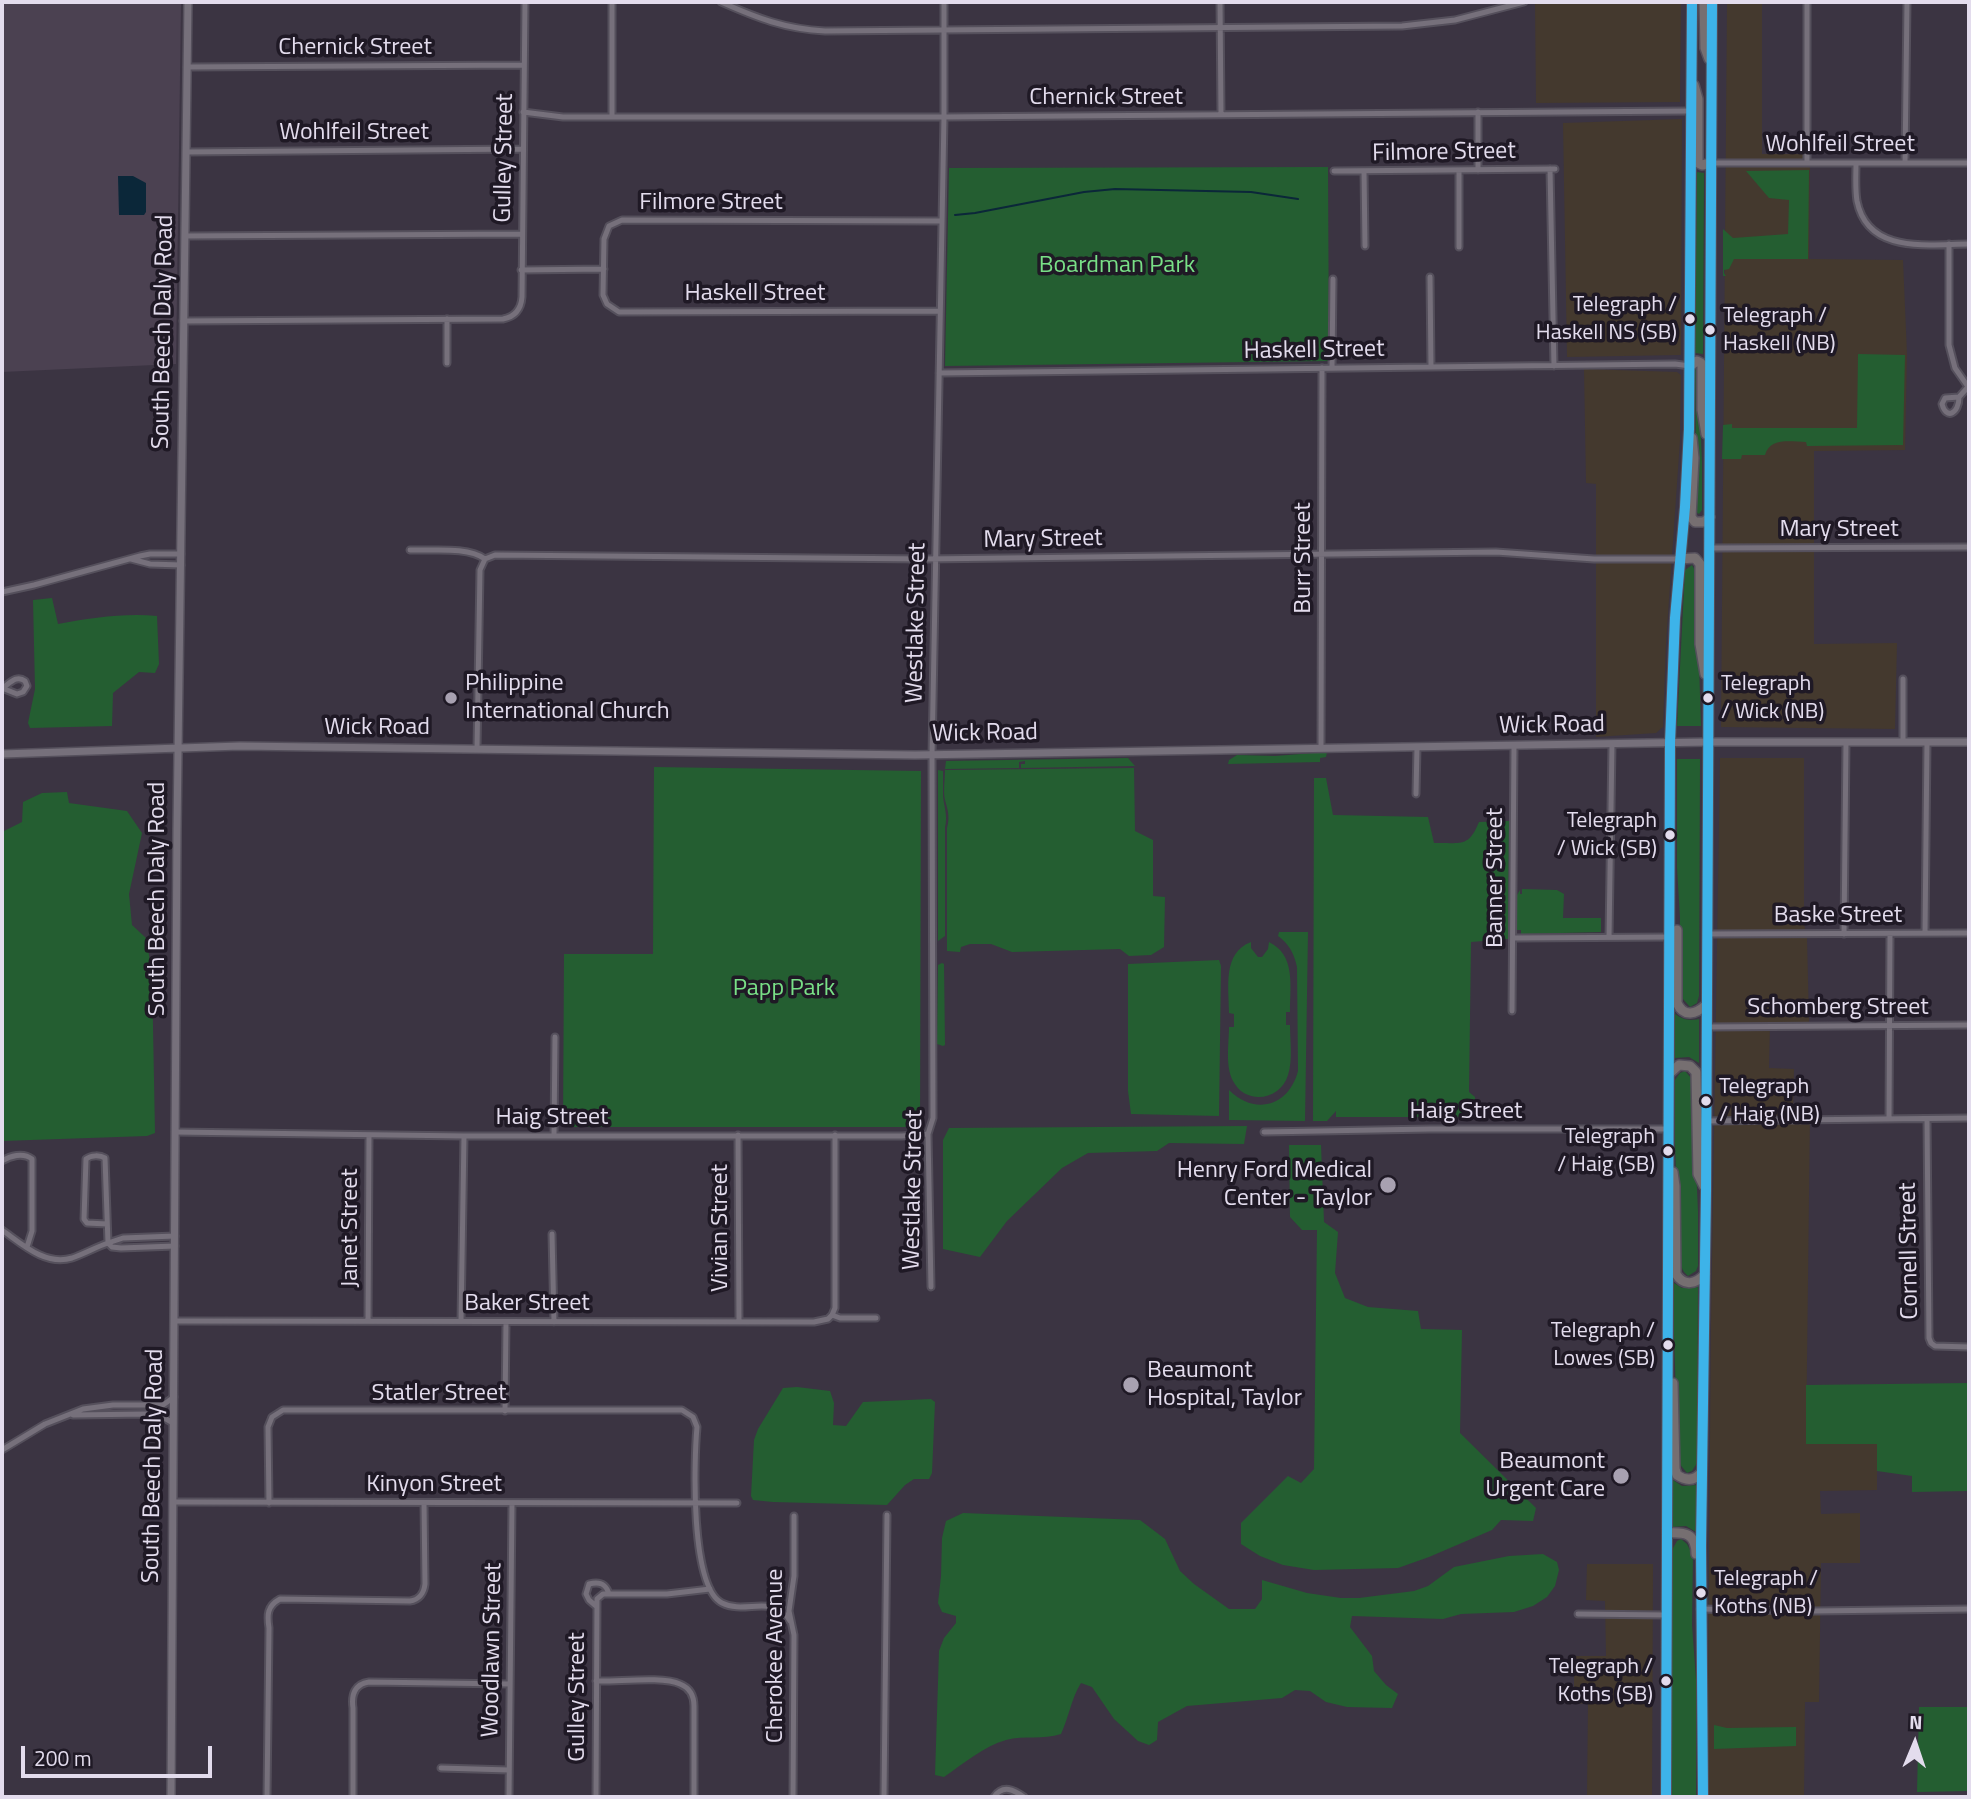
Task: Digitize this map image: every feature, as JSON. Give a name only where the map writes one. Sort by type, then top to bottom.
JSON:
[{"type":"main road","points":[[1666,1797],[1670,743],[1672,665],[1689,429],[1692,2]]},
{"type":"main road","points":[[1704,2],[1705,48],[1712,67]]},
{"type":"main road","points":[[1703,1797],[1700,1609],[1706,1191],[1712,2]]},
{"type":"main road","points":[[1691,73],[1698,99],[1698,163],[1702,166],[1711,163]]},
{"type":"main road","points":[[1690,366],[1697,361],[1702,366],[1703,422],[1709,446]]},
{"type":"main road","points":[[1689,429],[1695,458],[1691,517],[1700,523],[1710,517]]},
{"type":"main road","points":[[1679,559],[1695,558],[1700,564],[1701,657],[1709,688]]},
{"type":"main road","points":[[1671,899],[1676,918],[1677,1003],[1684,1012],[1692,1014],[1706,1005]]},
{"type":"main road","points":[[1668,1074],[1679,1065],[1690,1066],[1696,1072],[1699,1174],[1706,1191]]},
{"type":"main road","points":[[1668,1142],[1675,1186],[1676,1275],[1681,1281],[1690,1283],[1705,1274]]},
{"type":"main road","points":[[1668,1361],[1674,1388],[1677,1475],[1694,1479],[1701,1473]]},
{"type":"main road","points":[[1667,1532],[1687,1534],[1696,1546],[1696,1651],[1702,1667]]},
{"type":"street","name":"South Beech Daly Road","points":[[171,1797],[181,443],[188,2]]},
{"type":"street","name":"Gulley Street","points":[[447,319],[503,319],[516,313],[522,302],[524,2]]},
{"type":"street","points":[[612,2],[612,117]]},
{"type":"street","points":[[721,2],[759,19],[794,28],[825,31],[1417,25],[1455,20],[1501,5],[1524,2]]},
{"type":"street","name":"Westlake Street","points":[[931,1287],[928,1134],[933,1118],[932,754],[944,2]]},
{"type":"street","points":[[1220,2],[1222,114]]},
{"type":"street","points":[[1807,2],[1807,163]]},
{"type":"street","points":[[1905,163],[1907,2]]},
{"type":"street","name":"Chernick Street","points":[[187,67],[524,65]]},
{"type":"street","name":"Chernick Street","points":[[523,111],[564,117],[1690,111]]},
{"type":"street","points":[[1478,112],[1478,170]]},
{"type":"street","name":"Wohlfeil Street","points":[[186,152],[523,149]]},
{"type":"street","name":"Wohlfeil Street","points":[[1711,163],[1969,163]]},
{"type":"street","points":[[1856,163],[1858,205],[1874,231],[1899,244],[1969,244]]},
{"type":"street","name":"Filmore Street","points":[[1334,171],[1553,169],[1554,366]]},
{"type":"street","points":[[1459,170],[1460,247]]},
{"type":"street","points":[[1364,171],[1365,246]]},
{"type":"street","name":"Filmore Street","points":[[604,269],[604,234],[613,223],[622,220],[942,221]]},
{"type":"street","points":[[185,236],[521,234]]},
{"type":"street","points":[[1949,244],[1949,345],[1955,368],[1969,388],[1959,397]]},
{"type":"street","points":[[521,270],[604,269]]},
{"type":"street","name":"Haskell Street","points":[[604,269],[605,300],[610,308],[624,313],[940,311]]},
{"type":"street","points":[[1430,277],[1431,367]]},
{"type":"street","points":[[1332,368],[1333,279]]},
{"type":"street","points":[[183,321],[447,319],[447,363]]},
{"type":"street","name":"Haskell Street","points":[[939,373],[1675,364],[1690,366]]},
{"type":"street","name":"Burr Street","points":[[1321,748],[1322,368]]},
{"type":"street","name":"Mary Street","points":[[1710,548],[1969,548]]},
{"type":"street","name":"Mary Street","points":[[410,551],[469,552],[477,553],[485,559],[495,555],[936,559],[1496,552],[1594,559],[1679,559]]},
{"type":"street","points":[[2,592],[150,554],[181,554]]},
{"type":"street","points":[[127,559],[150,564],[181,565]]},
{"type":"street","points":[[477,748],[480,569],[485,559]]},
{"type":"street","points":[[1903,680],[1903,742]]},
{"type":"street","name":"Wick Road","points":[[2,754],[179,747],[932,754],[1709,741],[1969,742]]},
{"type":"street","points":[[1844,934],[1846,742]]},
{"type":"street","points":[[1925,933],[1927,742]]},
{"type":"street","points":[[1609,937],[1612,744]]},
{"type":"street","name":"Banner Street","points":[[1512,1011],[1514,746]]},
{"type":"street","points":[[1416,794],[1417,747]]},
{"type":"street","name":"Baske Street","points":[[1707,934],[1969,933]]},
{"type":"street","points":[[1889,1119],[1890,934]]},
{"type":"street","points":[[1514,938],[1671,937]]},
{"type":"street","name":"Schomberg Street","points":[[1707,1027],[1969,1025]]},
{"type":"street","points":[[554,1135],[555,1037]]},
{"type":"street","points":[[1706,1121],[1969,1118]]},
{"type":"street","name":"Cornell Street","points":[[1927,1119],[1929,1338],[1935,1346],[1969,1347]]},
{"type":"street","name":"Haig Street","points":[[1264,1132],[1668,1129]]},
{"type":"street","name":"Haig Street","points":[[176,1132],[464,1136],[928,1134]]},
{"type":"street","name":"Janet Street","points":[[368,1321],[369,1135]]},
{"type":"street","name":"Vivian Street","points":[[738,1135],[739,1321]]},
{"type":"street","points":[[461,1321],[464,1136]]},
{"type":"street","points":[[832,1315],[835,1308],[835,1136]]},
{"type":"street","points":[[2,1161],[9,1157],[23,1156],[32,1159],[32,1231],[26,1247]]},
{"type":"street","points":[[107,1224],[87,1223],[84,1219],[86,1159],[89,1157],[105,1158],[108,1243],[112,1247],[121,1248],[175,1246]]},
{"type":"street","points":[[2,1230],[39,1255],[59,1260],[123,1238],[175,1236]]},
{"type":"street","points":[[552,1234],[554,1322]]},
{"type":"street","name":"Baker Street","points":[[175,1321],[814,1322],[828,1319],[832,1315],[840,1318],[876,1318]]},
{"type":"street","points":[[505,1411],[506,1322]]},
{"type":"street","points":[[2,1450],[45,1424],[83,1409],[163,1405],[174,1397]]},
{"type":"street","name":"Statler Street","points":[[269,1503],[268,1427],[272,1417],[280,1411],[679,1410],[693,1417],[697,1427],[696,1503]]},
{"type":"street","points":[[69,1415],[148,1414],[161,1416],[173,1423]]},
{"type":"street","name":"Kinyon Street","points":[[173,1502],[737,1503]]},
{"type":"street","points":[[267,1797],[269,1609],[280,1599],[410,1601],[418,1598],[425,1584],[424,1503]]},
{"type":"street","name":"Woodlawn Street","points":[[509,1797],[512,1503]]},
{"type":"street","points":[[696,1503],[698,1546],[710,1589],[716,1599],[724,1604],[773,1607],[783,1611],[790,1621]]},
{"type":"street","points":[[884,1797],[887,1515]]},
{"type":"street","name":"Cherokee Avenue","points":[[793,1797],[794,1635],[789,1611],[794,1576],[794,1516]]},
{"type":"street","points":[[596,1606],[586,1594],[589,1584],[604,1585],[609,1594],[667,1594],[710,1589]]},
{"type":"street","name":"Gulley Street","points":[[596,1797],[596,1606],[598,1597],[609,1594]]},
{"type":"street","points":[[1700,1609],[1969,1609]]},
{"type":"street","points":[[1578,1614],[1666,1615]]},
{"type":"street","points":[[596,1681],[670,1681],[683,1685],[690,1691],[694,1699],[694,1797]]},
{"type":"street","points":[[353,1797],[351,1699],[359,1685],[369,1682],[510,1684]]},
{"type":"street","points":[[441,1768],[509,1769]]},
{"type":"street","points":[[994,1797],[1005,1789],[1016,1791],[1024,1797]]},
{"type":"shaded area","points":[[2,2],[181,2],[176,364],[2,372]]},
{"type":"shaded area","points":[[1535,2],[1681,2],[1680,102],[1536,103]]},
{"type":"shaded area","points":[[1727,2],[1762,2],[1762,154],[1810,154],[1809,259],[1903,260],[1907,354],[1905,450],[1814,451],[1814,644],[1897,643],[1895,729],[1721,727]]},
{"type":"shaded area","points":[[1682,119],[1681,355],[1567,357],[1563,123]]},
{"type":"shaded area","points":[[1584,369],[1677,372],[1681,375],[1680,440],[1663,727],[1656,733],[1596,737],[1596,484],[1586,483]]},
{"type":"shaded area","points":[[1720,758],[1804,758],[1804,924],[1807,938],[1809,1022],[1770,1022],[1769,1068],[1794,1069],[1793,1114],[1810,1114],[1806,1444],[1877,1444],[1877,1490],[1820,1491],[1821,1514],[1860,1513],[1860,1563],[1821,1563],[1819,1702],[1805,1702],[1804,1797],[1707,1797]]},
{"type":"shaded area","points":[[1587,1564],[1653,1564],[1652,1797],[1587,1797],[1588,1704],[1574,1703],[1574,1656],[1606,1656],[1605,1601],[1586,1600]]},
{"type":"green space","name":"Boardman Park","points":[[1328,167],[1329,361],[945,366],[949,168]]},
{"type":"green space","points":[[1809,170],[1808,259],[1734,259],[1729,269],[1724,270],[1726,276],[1723,276],[1723,229],[1733,238],[1788,234],[1789,200],[1769,198],[1746,171]]},
{"type":"green space","points":[[1697,172],[1704,173],[1703,354],[1695,353]]},
{"type":"green space","points":[[1858,354],[1905,355],[1903,445],[1807,446],[1806,442],[1782,442],[1771,445],[1765,455],[1742,455],[1741,459],[1722,459],[1723,425],[1732,424],[1732,428],[1857,428]]},
{"type":"green space","points":[[1695,369],[1698,369],[1702,462],[1702,510],[1699,514],[1695,507]]},
{"type":"green space","points":[[1692,565],[1696,572],[1701,726],[1677,726],[1685,570]]},
{"type":"green space","points":[[52,598],[58,624],[107,617],[157,616],[159,664],[155,673],[139,672],[113,693],[112,726],[30,728],[28,723],[35,689],[33,600]]},
{"type":"green space","points":[[1327,752],[1326,757],[1320,758],[1320,762],[1228,764],[1229,760],[1237,755],[1275,756]]},
{"type":"green space","points":[[1128,758],[1135,766],[1021,768],[1025,761],[1019,762],[1019,768],[945,769],[946,761]]},
{"type":"green space","points":[[1677,759],[1700,759],[1699,996],[1697,1003],[1690,1007],[1679,990]]},
{"type":"green space","name":"Papp Park","points":[[654,767],[921,771],[920,1127],[563,1127],[564,954],[653,954]]},
{"type":"green space","points":[[1134,768],[1135,831],[1153,840],[1153,896],[1165,897],[1164,947],[1151,955],[1129,956],[1120,949],[1012,952],[991,944],[970,944],[961,947],[960,952],[947,951],[948,817],[944,793],[945,770]]},
{"type":"green space","points":[[938,770],[943,771],[946,819],[945,936],[938,941]]},
{"type":"green space","points":[[1314,778],[1326,778],[1333,815],[1428,817],[1434,843],[1467,840],[1479,822],[1509,821],[1508,939],[1471,942],[1469,1092],[1475,1097],[1476,1117],[1336,1117],[1336,1111],[1327,1121],[1313,1121]]},
{"type":"green space","points":[[67,792],[69,803],[127,811],[142,833],[129,894],[132,925],[146,938],[152,972],[155,1133],[147,1136],[2,1141],[2,829],[4,831],[22,822],[23,802],[42,793]]},
{"type":"green space","points":[[1522,889],[1557,890],[1564,894],[1563,918],[1601,918],[1601,932],[1521,934],[1521,930],[1517,930],[1517,895],[1520,890],[1522,894]]},
{"type":"green space","points":[[1279,932],[1308,932],[1305,1121],[1229,1120],[1229,1090],[1249,1103],[1270,1103],[1287,1092],[1298,1071],[1297,967],[1290,949],[1278,936]]},
{"type":"green space","points":[[1251,942],[1251,948],[1258,957],[1262,957],[1268,949],[1269,942],[1278,948],[1288,963],[1290,972],[1290,1012],[1286,1012],[1286,1025],[1290,1025],[1290,1069],[1278,1090],[1263,1097],[1254,1097],[1239,1089],[1233,1081],[1228,1062],[1229,1027],[1234,1027],[1234,1014],[1229,1013],[1229,972],[1235,954]]},
{"type":"green space","points":[[1219,960],[1219,1116],[1131,1114],[1128,1091],[1128,964]]},
{"type":"green space","points":[[942,963],[943,1046],[937,1044],[938,965]]},
{"type":"green space","points":[[1675,1014],[1687,1020],[1699,1019],[1699,1063],[1689,1057],[1675,1058]]},
{"type":"green space","points":[[1685,1071],[1692,1079],[1698,1211],[1698,1266],[1696,1271],[1688,1276],[1679,1263],[1675,1144],[1675,1080]]},
{"type":"green space","points":[[1247,1126],[1244,1144],[1169,1143],[1157,1151],[1088,1153],[1062,1168],[1007,1221],[980,1257],[943,1249],[943,1140],[949,1128]]},
{"type":"green space","points":[[1289,1145],[1321,1145],[1324,1222],[1338,1232],[1335,1273],[1345,1298],[1368,1307],[1418,1311],[1421,1329],[1462,1330],[1460,1433],[1536,1508],[1533,1521],[1501,1520],[1492,1530],[1398,1568],[1314,1570],[1283,1565],[1260,1556],[1241,1544],[1241,1523],[1288,1476],[1301,1483],[1314,1469],[1317,1230],[1302,1230],[1290,1217]]},
{"type":"green space","points":[[1674,1283],[1682,1288],[1698,1287],[1697,1463],[1692,1471],[1687,1473],[1678,1462]]},
{"type":"green space","points":[[1969,1383],[1969,1491],[1912,1492],[1912,1476],[1877,1471],[1877,1444],[1806,1444],[1806,1385]]},
{"type":"green space","points":[[783,1388],[830,1391],[834,1403],[833,1425],[846,1426],[863,1402],[931,1399],[935,1402],[932,1473],[929,1479],[914,1479],[887,1505],[753,1500],[754,1440],[758,1429]]},
{"type":"green space","points":[[1673,1480],[1682,1486],[1697,1485],[1696,1532],[1686,1526],[1672,1527]]},
{"type":"green space","points":[[963,1513],[1140,1520],[1165,1539],[1180,1571],[1229,1609],[1255,1609],[1262,1599],[1262,1580],[1307,1593],[1359,1598],[1414,1591],[1428,1586],[1454,1567],[1509,1556],[1543,1554],[1557,1562],[1559,1570],[1555,1586],[1547,1597],[1533,1606],[1514,1612],[1461,1614],[1443,1619],[1352,1616],[1350,1627],[1372,1656],[1374,1671],[1398,1694],[1392,1708],[1347,1707],[1326,1702],[1310,1691],[1295,1690],[1282,1698],[1187,1706],[1158,1722],[1157,1740],[1149,1745],[1138,1741],[1114,1719],[1092,1687],[1081,1683],[1061,1734],[998,1743],[944,1777],[935,1775],[939,1651],[944,1638],[956,1623],[956,1616],[942,1612],[938,1603],[942,1538],[946,1521]]},
{"type":"green space","points":[[1681,1539],[1693,1556],[1696,1797],[1672,1797],[1672,1550]]},
{"type":"green space","points":[[1919,1707],[1969,1707],[1969,1791],[1917,1792]]},
{"type":"green space","points":[[1714,1725],[1727,1728],[1796,1727],[1796,1746],[1714,1749]]},
{"type":"water","points":[[118,176],[133,176],[146,183],[144,215],[119,215]]},
{"type":"waterway","points":[[955,215],[1115,189],[1251,192],[1298,199]]},
{"type":"transit line","points":[[1666,1797],[1670,743],[1675,618],[1689,429],[1692,2]]},
{"type":"transit line","points":[[1703,1797],[1701,1546],[1706,1191],[1712,2]]},
{"type":"place","name":"Telegraph / Haskell NS (SB)","points":[[1690,319]]},
{"type":"place","name":"Telegraph / Haskell (NB)","points":[[1710,330]]},
{"type":"place","name":"Philippine International Church","points":[[451,698]]},
{"type":"place","name":"Telegraph / Wick (NB)","points":[[1708,698]]},
{"type":"place","name":"Telegraph / Wick (SB)","points":[[1670,835]]},
{"type":"place","name":"Telegraph / Haig (NB)","points":[[1706,1101]]},
{"type":"place","name":"Telegraph / Haig (SB)","points":[[1668,1151]]},
{"type":"place","name":"Henry Ford Medical Center - Taylor","points":[[1388,1185]]},
{"type":"place","name":"Telegraph / Lowes (SB)","points":[[1668,1345]]},
{"type":"place","name":"Beaumont Hospital, Taylor","points":[[1131,1385]]},
{"type":"place","name":"Beaumont Urgent Care","points":[[1621,1476]]},
{"type":"place","name":"Telegraph / Koths (NB)","points":[[1701,1593]]},
{"type":"place","name":"Telegraph / Koths (SB)","points":[[1666,1681]]}]
